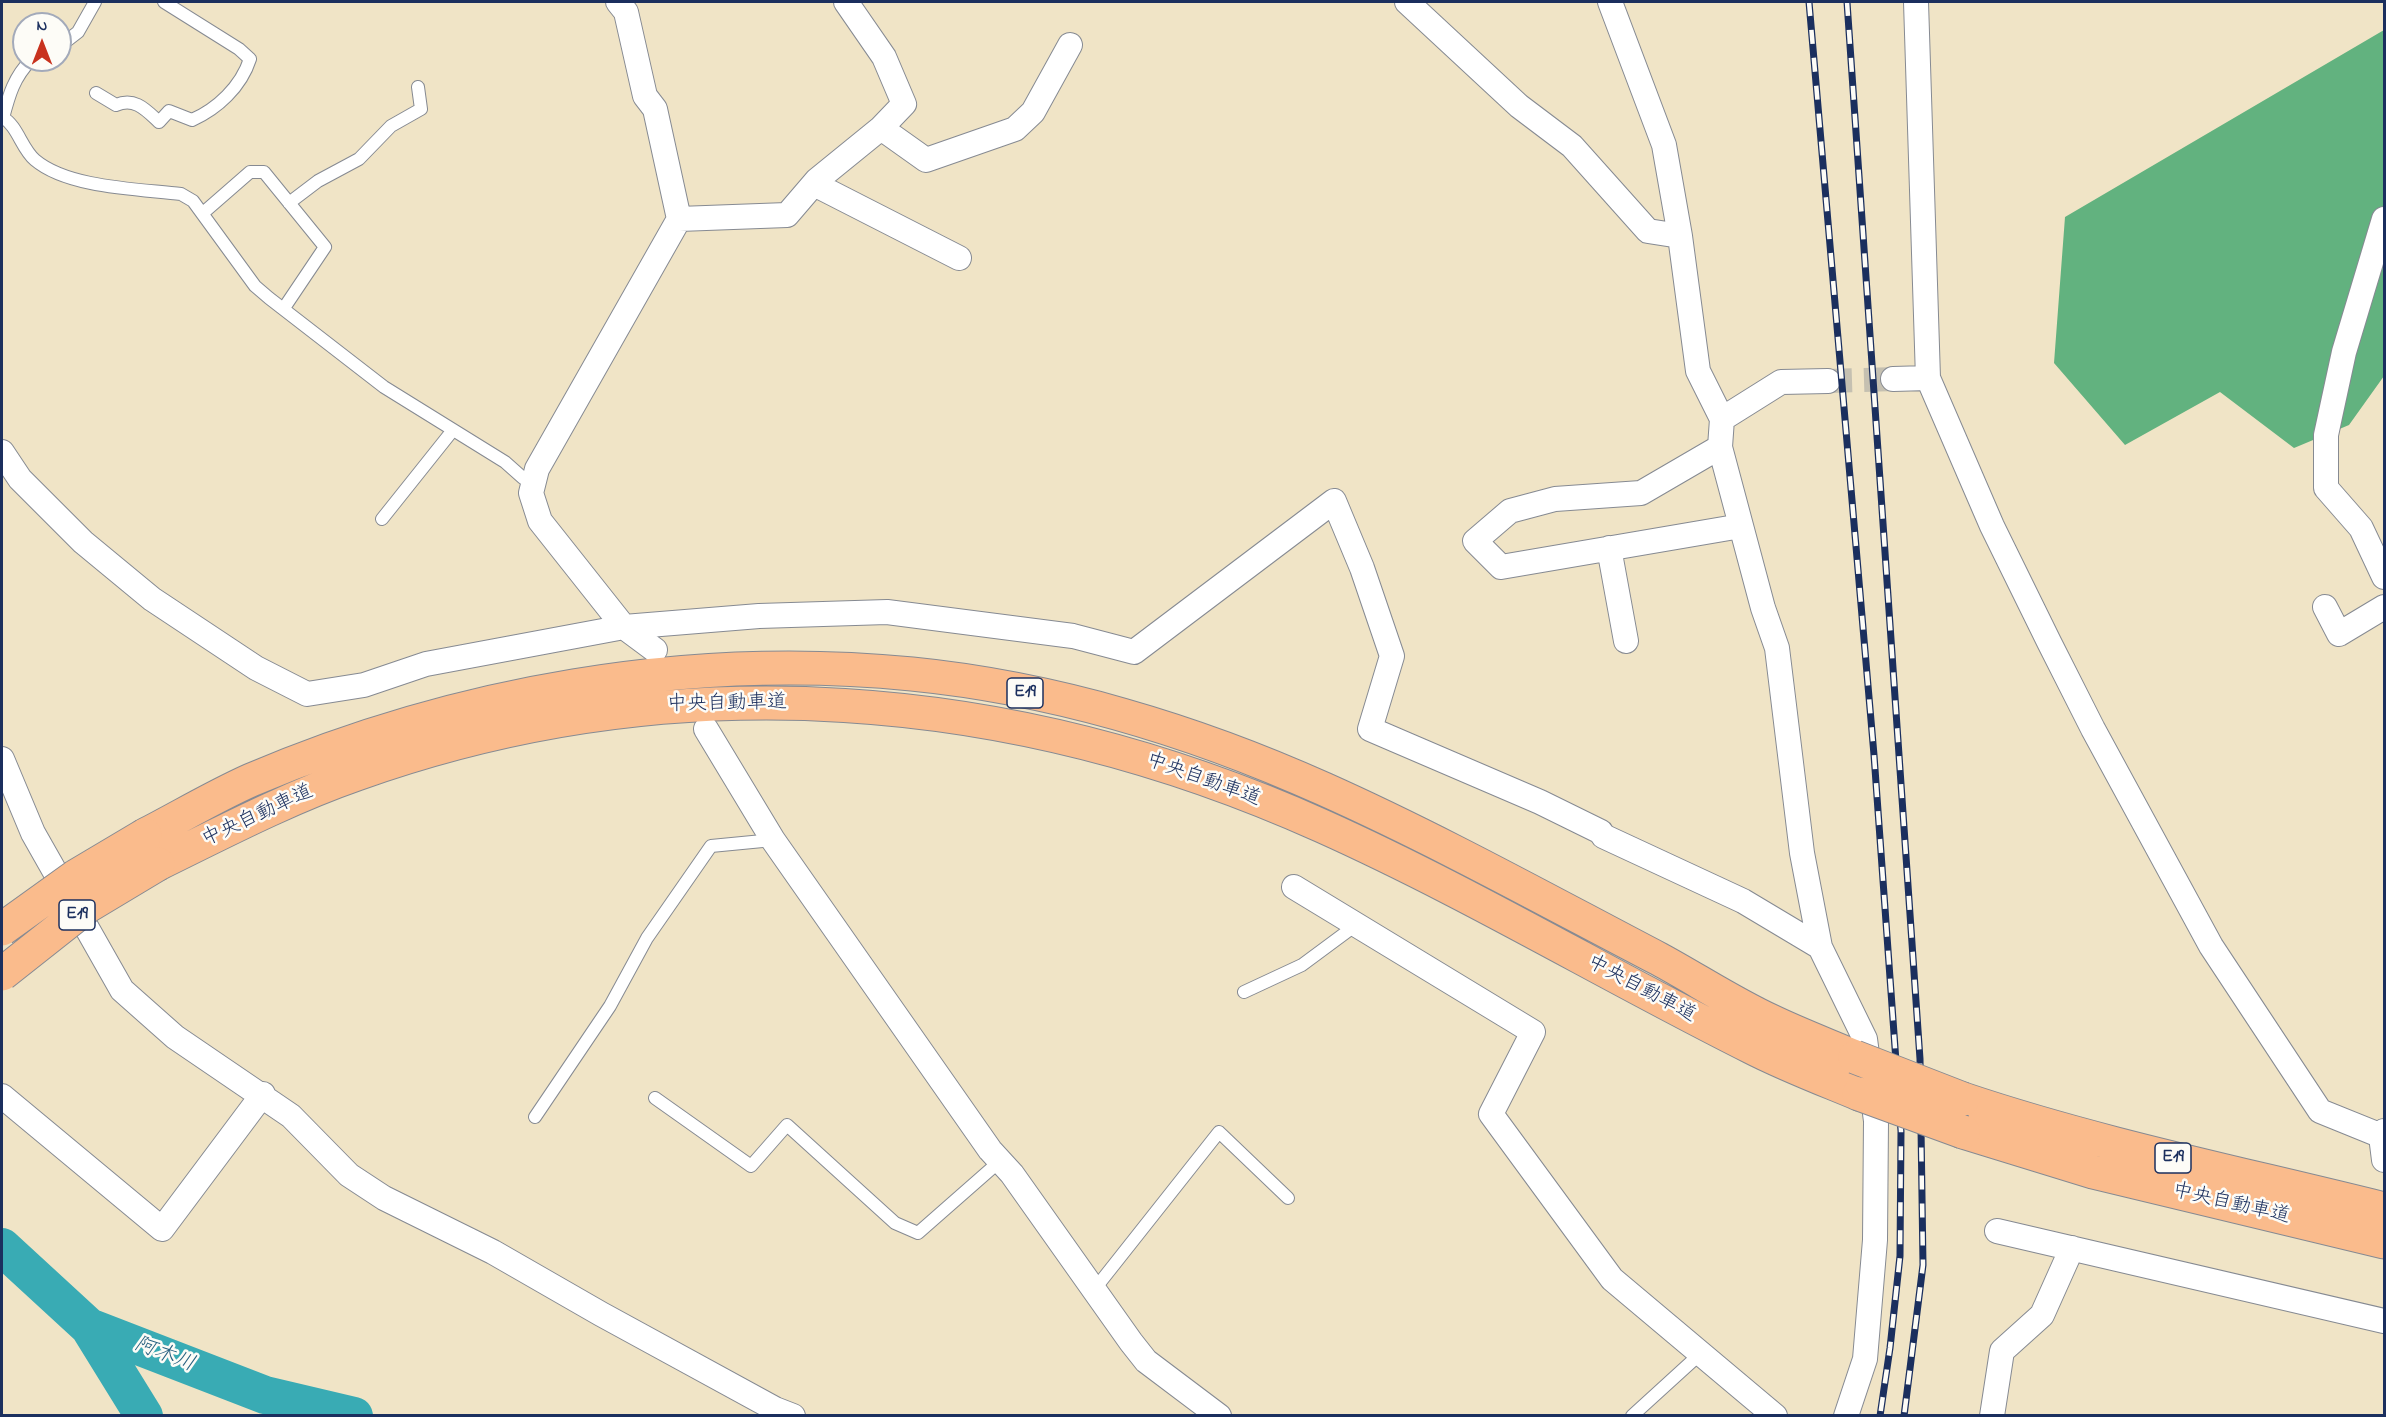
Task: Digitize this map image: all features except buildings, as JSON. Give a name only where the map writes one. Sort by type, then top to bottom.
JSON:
[{"type":"highway","name":"中央自動車道","points":[[2,929],[76,876],[145,835],[247,782],[332,748],[417,721],[553,688],[692,670],[783,668],[913,674],[1002,688],[1101,709],[1228,750],[1323,789],[1630,944],[1768,1020],[1963,1099],[2063,1130],[2385,1209]]},
{"type":"highway","name":"中央自動車道","points":[[2,974],[88,906],[158,864],[274,806],[357,774],[443,747],[584,717],[667,706],[750,701],[871,707],[1003,724],[1114,749],[1219,784],[1319,825],[1420,872],[1755,1050],[1859,1094],[1963,1132],[2093,1172],[2385,1242]]},
{"type":"street","points":[[618,2],[626,12],[645,96],[655,110],[679,219],[537,469],[531,493],[540,521],[624,627],[656,650]]},
{"type":"street","points":[[679,219],[787,215],[814,184],[881,128],[903,104],[884,57],[846,2]]},
{"type":"street","points":[[1407,2],[1519,106],[1572,146],[1648,231],[1680,236]]},
{"type":"street","points":[[1610,2],[1664,145],[1680,236],[1698,371],[1722,419],[1720,447],[1776,648],[1802,853],[1820,947],[1865,1039],[1876,1121],[1875,1240],[1865,1359],[1846,1416]]},
{"type":"street","points":[[1916,2],[1928,378],[1992,526],[2049,642],[2093,729],[2211,946],[2320,1111],[2383,1134],[2384,1160]]},
{"type":"street","points":[[881,128],[926,160],[1015,129],[1033,112],[1070,45]]},
{"type":"street","points":[[814,184],[959,258]]},
{"type":"street","points":[[2385,219],[2343,352],[2326,435],[2326,488],[2361,528],[2385,577]]},
{"type":"street","points":[[1893,379],[1928,378]]},
{"type":"street","points":[[1722,419],[1781,382],[1828,381]]},
{"type":"street","points":[[1720,447],[1641,493],[1555,499],[1510,511],[1475,541],[1501,567],[1741,526]]},
{"type":"street","points":[[2,452],[20,478],[83,542],[153,599],[256,668],[307,694],[364,685],[426,664],[624,627],[759,616],[887,612],[1073,636],[1134,652],[1334,501],[1362,568],[1392,656],[1370,729],[1540,802],[1601,832],[1603,836],[1743,901],[1820,947]]},
{"type":"street","points":[[1609,548],[1626,641]]},
{"type":"street","points":[[2325,607],[2339,634],[2385,607]]},
{"type":"street","points":[[706,729],[773,840],[1000,1161],[1012,1174],[1146,1361],[1220,1416]]},
{"type":"street","points":[[2,759],[33,833],[122,990],[176,1037],[263,1094],[291,1116],[349,1175],[384,1198],[493,1252],[601,1314],[775,1409],[793,1416]]},
{"type":"street","points":[[1294,887],[1533,1032],[1491,1114],[1612,1279],[1775,1416]]},
{"type":"street","points":[[2,1096],[162,1229],[263,1094]]},
{"type":"street","points":[[1997,1231],[2385,1321]]},
{"type":"street","points":[[1992,1416],[2002,1351],[2042,1315],[2072,1248]]},
{"type":"lane","points":[[72,37],[78,32],[95,2]]},
{"type":"lane","points":[[96,93],[116,105],[126,101],[139,105],[159,122],[170,111],[192,120],[211,112],[231,91],[250,59],[240,49],[164,2]]},
{"type":"lane","points":[[21,72],[11,89],[2,118],[12,125],[31,155],[50,170],[79,180],[181,194],[193,201],[255,286],[384,387],[505,462],[523,478],[534,480]]},
{"type":"lane","points":[[290,203],[318,181],[359,159],[391,126],[421,109],[418,87]]},
{"type":"lane","points":[[203,213],[250,172],[264,172],[325,247],[284,308]]},
{"type":"lane","points":[[382,519],[453,430]]},
{"type":"lane","points":[[535,1117],[610,1006],[647,938],[711,846],[773,840]]},
{"type":"lane","points":[[1244,992],[1302,965],[1356,925]]},
{"type":"lane","points":[[655,1098],[751,1166],[787,1125],[895,1223],[918,1233],[1000,1161]]},
{"type":"lane","points":[[1094,1290],[1219,1132],[1288,1198]]},
{"type":"lane","points":[[1632,1416],[1700,1354]]},
{"type":"green space","points":[[2384,30],[2384,376],[2349,425],[2294,448],[2220,392],[2125,445],[2054,363],[2065,217]]},
{"type":"waterway","name":"阿木川","points":[[2,1247],[89,1327],[265,1395],[354,1416]]},
{"type":"waterway","points":[[89,1327],[144,1416]]},
{"type":"tunnel","points":[[1828,381],[1893,379]]},
{"type":"railway","points":[[1809,2],[1874,755],[1901,1131],[1900,1256],[1880,1416]]},
{"type":"railway","points":[[1847,2],[1920,1059],[1923,1265],[1904,1416]]}]
